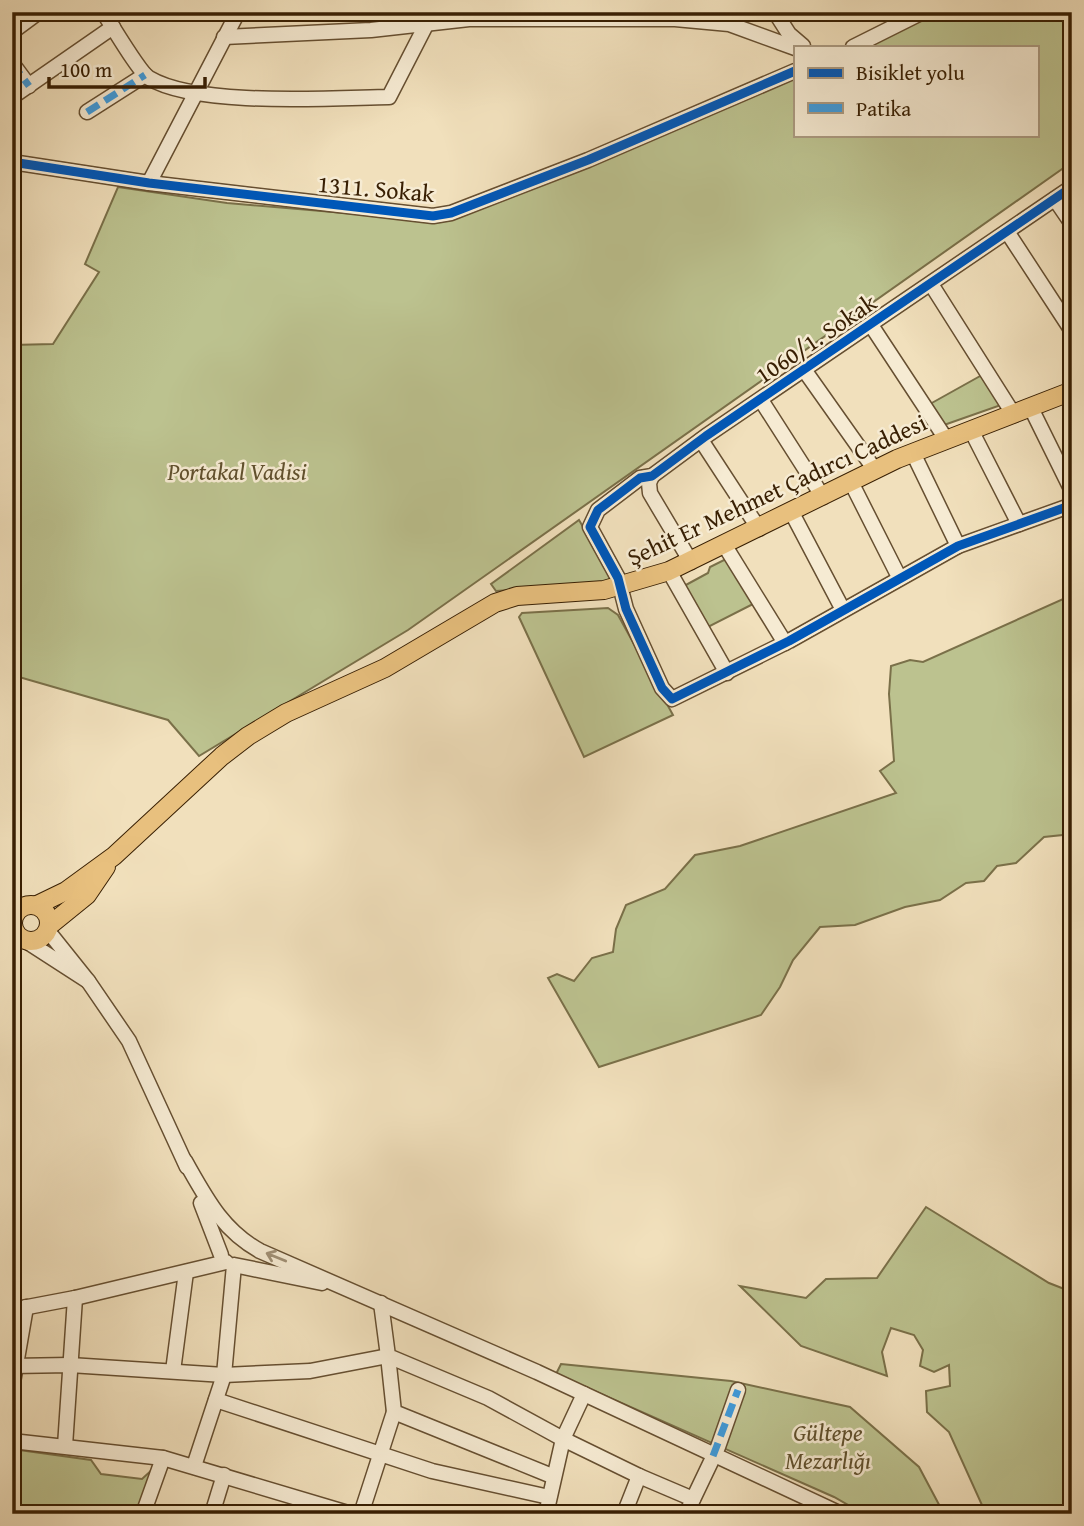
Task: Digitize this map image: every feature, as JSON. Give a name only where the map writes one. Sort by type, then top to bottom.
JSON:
[{"type":"main road","name":"Şehit Er Mehmet Çadırcı Caddesi","points":[[23,907],[66,891],[114,856],[222,756],[278,718],[385,668],[506,599],[619,587],[669,571],[759,530],[913,453],[1072,391]]},
{"type":"main road","name":"Şehit Er Mehmet Çadırcı Caddesi","points":[[49,928],[87,895],[114,856]]},
{"type":"main road","points":[[23,907],[47,913],[49,928],[34,942],[17,936],[13,923],[23,907]]},
{"type":"street","points":[[12,32],[39,12]]},
{"type":"street","points":[[103,12],[145,75],[194,94],[389,97],[426,23]]},
{"type":"street","points":[[149,183],[238,12]]},
{"type":"street","points":[[775,12],[789,34],[803,46]]},
{"type":"street","points":[[855,46],[923,12]]},
{"type":"street","points":[[224,37],[371,30],[469,15],[685,20],[729,24],[794,48]]},
{"type":"street","points":[[12,97],[113,27]]},
{"type":"street","points":[[12,63],[29,86]]},
{"type":"street","name":"1311. Sokak","points":[[12,162],[149,183],[433,216],[451,213],[588,160],[794,71]]},
{"type":"street","points":[[87,112],[145,75]]},
{"type":"street","name":"1060/1. Sokak","points":[[619,587],[618,578],[590,527],[598,510],[640,478],[652,476],[1072,187]]},
{"type":"street","points":[[1055,199],[1072,224]]},
{"type":"street","points":[[1007,233],[1072,331]]},
{"type":"street","points":[[931,284],[1022,412],[1072,491]]},
{"type":"street","points":[[872,324],[946,439]]},
{"type":"street","points":[[805,371],[875,470]]},
{"type":"street","points":[[761,400],[823,496]]},
{"type":"street","points":[[971,430],[1019,524]]},
{"type":"street","points":[[701,440],[759,530]]},
{"type":"street","points":[[913,453],[958,546]]},
{"type":"street","points":[[652,476],[649,483],[650,493],[691,562]]},
{"type":"street","points":[[851,482],[900,577]]},
{"type":"street","points":[[619,587],[626,609],[662,688],[672,699],[785,643],[958,546],[1072,505]]},
{"type":"street","points":[[792,513],[843,610]]},
{"type":"street","points":[[725,546],[785,643]]},
{"type":"street","points":[[669,571],[727,673]]},
{"type":"street","points":[[49,928],[129,1041],[185,1161],[227,1261]]},
{"type":"street","points":[[17,936],[88,981]]},
{"type":"street","points":[[12,1388],[19,1308],[75,1298],[227,1261],[242,1262],[247,1255],[246,1247],[214,1213],[185,1161]]},
{"type":"street","points":[[194,1466],[224,1375],[227,1261],[224,1242],[233,1238],[356,1290],[841,1514]]},
{"type":"street","points":[[227,1261],[356,1290]]},
{"type":"street","points":[[173,1371],[186,1272]]},
{"type":"street","points":[[65,1446],[75,1298]]},
{"type":"street","points":[[361,1514],[394,1412],[381,1303]]},
{"type":"street","points":[[14,1366],[71,1365],[224,1375],[310,1371],[388,1356],[488,1398],[562,1439],[693,1499]]},
{"type":"street","points":[[686,1514],[713,1457],[738,1390]]},
{"type":"street","points":[[546,1514],[562,1439],[584,1394]]},
{"type":"street","points":[[216,1400],[432,1471],[549,1497]]},
{"type":"street","points":[[394,1412],[552,1476]]},
{"type":"street","points":[[12,1441],[163,1458],[345,1513]]},
{"type":"street","points":[[146,1513],[163,1458]]},
{"type":"street","points":[[212,1514],[224,1475]]},
{"type":"street","points":[[624,1514],[639,1476]]},
{"type":"green space","name":"Portakal Vadisi","points":[[933,12],[1072,12],[1072,162],[408,630],[199,756],[168,720],[12,675],[12,345],[53,344],[99,272],[85,264],[118,187],[227,203],[438,221],[794,70],[794,136],[1038,136],[1038,46],[851,46]]},
{"type":"green space","points":[[982,375],[1001,405],[944,425],[930,404]]},
{"type":"green space","points":[[579,520],[613,578],[605,584],[496,591],[491,584]]},
{"type":"green space","points":[[728,558],[755,603],[708,627],[684,586]]},
{"type":"green space","points":[[1072,595],[1072,834],[1044,837],[1016,863],[997,866],[984,881],[966,883],[940,900],[905,907],[855,925],[820,927],[793,960],[780,987],[761,1015],[599,1067],[548,978],[557,974],[574,981],[592,958],[613,952],[616,929],[626,905],[665,889],[695,855],[740,846],[896,793],[880,771],[894,761],[889,694],[891,666],[910,660],[923,662]]},
{"type":"green space","points":[[608,608],[618,615],[673,715],[584,757],[519,617],[522,613]]},
{"type":"green space","points":[[926,1207],[1049,1283],[1072,1292],[1072,1514],[986,1514],[949,1432],[927,1412],[926,1391],[950,1386],[949,1365],[934,1372],[920,1366],[923,1350],[914,1335],[891,1328],[882,1352],[887,1376],[801,1346],[740,1286],[806,1298],[826,1279],[877,1278]]},
{"type":"green space","name":"Gültepe Mezarlığı","points":[[561,1364],[731,1381],[850,1407],[919,1467],[944,1514],[864,1514],[834,1497],[556,1374]]},
{"type":"green space","points":[[12,1449],[91,1460],[101,1474],[142,1479],[154,1468],[143,1514],[12,1514]]},
{"type":"marked path","points":[[12,63],[29,86]]},
{"type":"marked path","points":[[87,112],[145,75]]},
{"type":"marked path","points":[[713,1456],[738,1390]]},
{"type":"cycle path","points":[[12,162],[149,183],[433,216],[451,213],[588,160],[794,71]]},
{"type":"cycle path","points":[[1072,187],[706,436],[652,476],[640,478],[598,510],[590,527],[618,578],[626,609],[662,688],[672,699],[789,641],[958,546],[1072,505]]}]
